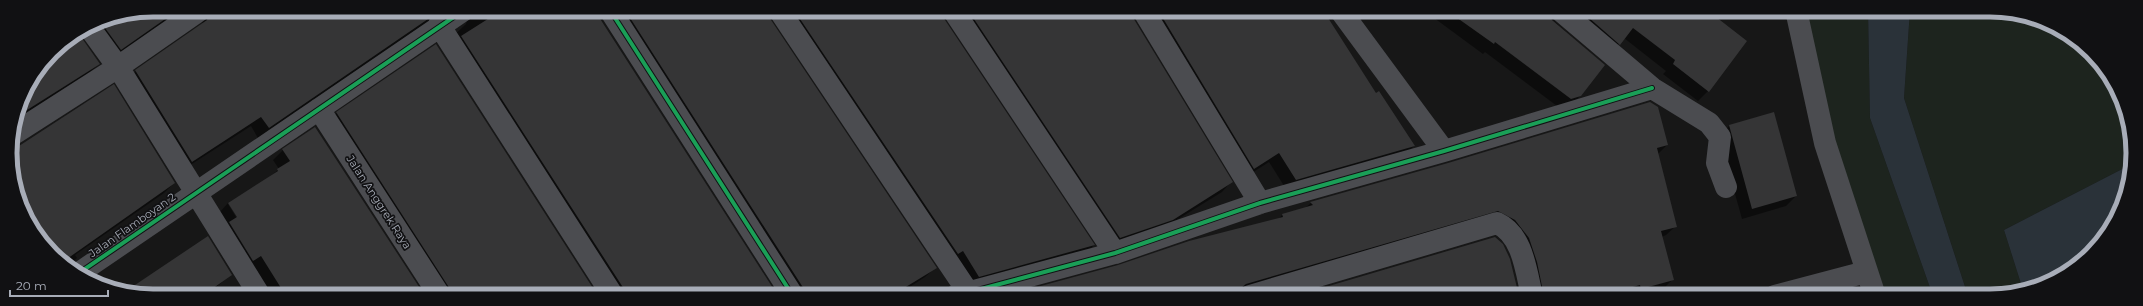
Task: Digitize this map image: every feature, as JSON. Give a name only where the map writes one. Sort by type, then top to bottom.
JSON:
[{"type":"street","points":[[19,130],[118,67],[190,17]]},
{"type":"street","name":"Jalan Flamboyan 2","points":[[83,270],[452,17]]},
{"type":"street","points":[[614,17],[789,289]]},
{"type":"street","points":[[783,17],[958,289]]},
{"type":"street","points":[[958,17],[1115,253]]},
{"type":"street","points":[[1147,17],[1260,203]]},
{"type":"street","points":[[1345,17],[1444,151]]},
{"type":"street","points":[[1568,17],[1652,88],[1709,123],[1720,137],[1717,163],[1726,187]]},
{"type":"street","points":[[1798,17],[1825,143],[1866,272],[1873,289]]},
{"type":"street","points":[[439,25],[609,289]]},
{"type":"street","points":[[92,31],[118,67],[256,289]]},
{"type":"street","points":[[980,289],[1115,253],[1260,203],[1444,151],[1652,88]]},
{"type":"street","name":"Jalan Anggrek Raya","points":[[318,109],[435,289]]},
{"type":"street","points":[[1274,289],[1497,223],[1512,233],[1518,244],[1530,289]]},
{"type":"street","points":[[1802,289],[1866,272]]},
{"type":"shaded area","points":[[1798,17],[1868,17],[1870,118],[1931,289],[1873,289]]},
{"type":"shaded area","points":[[1868,17],[1910,17],[1904,98],[1966,289],[1931,289],[1870,118]]},
{"type":"shaded area","points":[[1910,17],[1999,17],[2042,27],[2066,40],[2080,51],[2098,70],[2108,85],[2119,109],[2125,135],[2125,168],[2004,230],[2021,285],[1999,289],[1966,289],[1904,98]]},
{"type":"shaded area","points":[[2125,168],[2119,197],[2103,229],[2080,255],[2066,266],[2050,275],[2034,282],[2021,285],[2004,230]]},
{"type":"building","points":[[144,17],[168,17],[121,50],[104,26]]},
{"type":"building","points":[[208,17],[427,17],[428,19],[269,128],[261,117],[192,162],[135,70],[207,20]]},
{"type":"building","points":[[491,17],[599,17],[774,289],[624,289],[461,36]]},
{"type":"building","points":[[629,17],[769,17],[937,268],[902,289],[804,289]]},
{"type":"building","points":[[799,17],[943,17],[1095,245],[979,277],[963,251],[958,254]]},
{"type":"building","points":[[973,17],[1133,17],[1233,182],[1173,220],[1120,238]]},
{"type":"building","points":[[1162,17],[1327,17],[1376,93],[1379,91],[1415,146],[1296,180],[1279,153],[1254,169]]},
{"type":"building","points":[[1456,17],[1551,17],[1552,20],[1605,65],[1581,96],[1571,99],[1495,42],[1494,44]]},
{"type":"building","points":[[1588,17],[1716,17],[1747,41],[1709,92],[1673,64],[1675,60],[1633,28],[1620,45]]},
{"type":"building","points":[[81,37],[100,64],[23,112],[27,101],[40,77],[57,57],[77,40]]},
{"type":"building","points":[[436,44],[594,289],[450,289],[336,112]]},
{"type":"building","points":[[114,84],[175,183],[67,259],[51,243],[40,229],[27,205],[18,171],[17,146]]},
{"type":"building","points":[[1650,102],[1658,107],[1668,145],[1657,148],[1677,227],[1661,231],[1674,280],[1641,289],[1640,285],[1625,289],[1543,289],[1537,262],[1529,238],[1515,220],[1498,211],[1246,284],[1241,289],[1030,289],[1118,265],[1189,241],[1283,217],[1282,214],[1313,205],[1310,202],[1448,163]]},
{"type":"building","points":[[1774,112],[1797,196],[1752,209],[1729,125]]},
{"type":"building","points":[[315,127],[420,289],[282,289],[261,256],[253,261],[229,222],[237,217],[228,203],[278,171],[277,169],[290,161],[282,149]]},
{"type":"building","points":[[208,236],[232,275],[212,289],[144,289],[132,287]]},
{"type":"building","points":[[1495,237],[1503,244],[1510,259],[1517,289],[1319,289]]},
{"type":"cycle path","points":[[83,270],[454,17]]},
{"type":"cycle path","points":[[614,17],[789,289]]},
{"type":"cycle path","points":[[981,289],[1115,253],[1260,203],[1444,151],[1652,88]]}]
